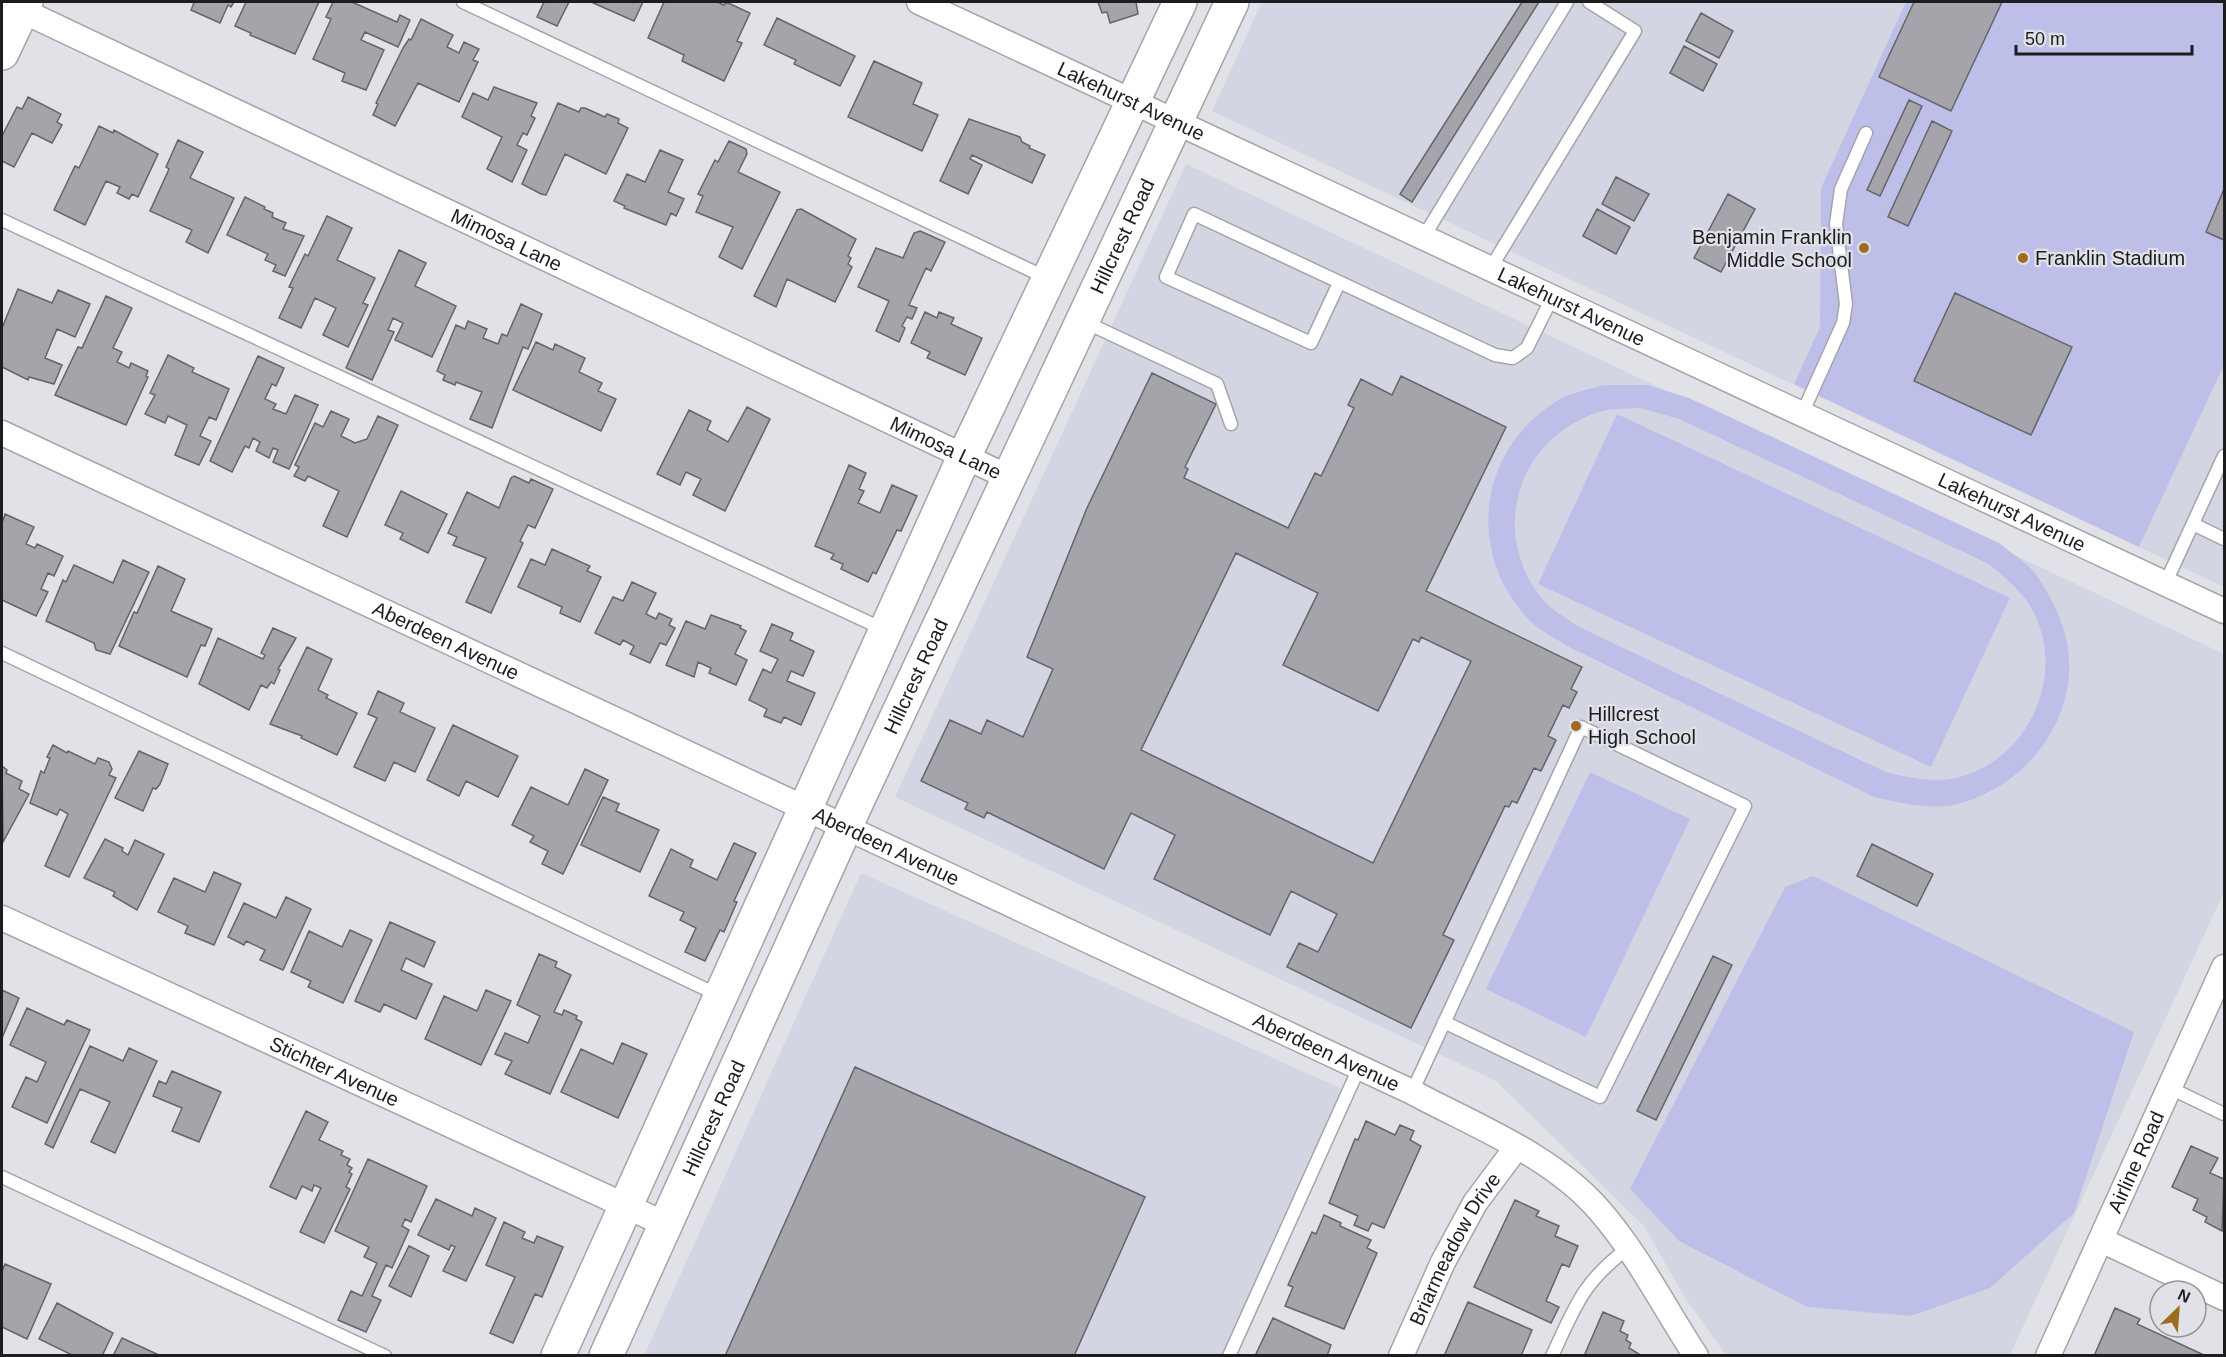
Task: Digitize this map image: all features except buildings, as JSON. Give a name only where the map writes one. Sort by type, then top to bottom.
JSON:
[{"type":"main road","points":[[558,1356],[803,809],[964,457],[1180,2]]},
{"type":"main road","name":"Hillcrest Road","points":[[606,1356],[845,829],[1232,2]]},
{"type":"main road","points":[[2,53],[17,4]]},
{"type":"street","name":"Lakehurst Avenue","points":[[919,2],[2224,611]]},
{"type":"street","name":"Mimosa Lane","points":[[17,4],[1010,478]]},
{"type":"street","name":"Aberdeen Avenue","points":[[2,433],[845,829],[1412,1092],[1516,1148],[1560,1173],[1600,1211],[1650,1278],[1696,1356]]},
{"type":"street","name":"Stichter Avenue","points":[[2,918],[667,1225]]},
{"type":"street","name":"Airline Road","points":[[2048,1356],[2224,967]]},
{"type":"street","name":"Briarmeadow Drive","points":[[1401,1356],[1443,1262],[1475,1203],[1516,1148]]},
{"type":"street","points":[[2101,1240],[2224,1298]]},
{"type":"lane","points":[[462,2],[1050,280]]},
{"type":"lane","points":[[1423,238],[1567,2]]},
{"type":"lane","points":[[1490,269],[1635,32],[1589,2]]},
{"type":"lane","points":[[1802,414],[1843,323],[1846,304],[1836,224],[1841,189],[1866,133]]},
{"type":"lane","points":[[1339,283],[1311,343],[1166,277],[1194,214],[1495,356],[1513,358],[1527,348],[1552,298]]},
{"type":"lane","points":[[2,220],[885,630]]},
{"type":"lane","points":[[1084,321],[1217,384],[1231,424]]},
{"type":"lane","points":[[2165,584],[2224,456]]},
{"type":"lane","points":[[2193,524],[2224,539]]},
{"type":"lane","points":[[2,652],[719,996]]},
{"type":"lane","points":[[1412,1092],[1444,1022],[1581,728],[1745,806],[1600,1097],[1444,1022]]},
{"type":"lane","points":[[1229,1356],[1359,1068]]},
{"type":"lane","points":[[2170,1088],[2224,1114]]},
{"type":"lane","points":[[2,1177],[385,1356]]},
{"type":"lane","points":[[1552,1356],[1580,1296],[1600,1269],[1628,1248]]},
{"type":"shaded area","name":"Benjamin Franklin Middle School","points":[[1262,2],[2224,2],[2224,587],[1212,111]]},
{"type":"shaded area","name":"Franklin Stadium","points":[[1906,2],[2224,2],[2224,365],[2139,547],[1794,384],[1820,327],[1821,188]]},
{"type":"shaded area","name":"Hillcrest High School","points":[[1186,164],[2224,654],[2224,892],[2010,1355],[1726,1355],[1684,1296],[1644,1226],[1496,1081],[895,797]]},
{"type":"shaded area","points":[[1603,385],[1647,385],[1689,398],[1999,543],[2019,558],[2037,576],[2059,615],[2066,637],[2069,659],[2068,683],[2063,705],[2054,727],[2027,764],[1989,792],[1957,804],[1933,806],[1909,804],[1874,797],[1567,646],[1534,625],[1509,594],[1495,564],[1489,533],[1490,502],[1497,473],[1511,445],[1532,420],[1560,399]],"holes":[[[1640,408],[1679,419],[1989,564],[2018,590],[2038,622],[2044,646],[2045,670],[2041,693],[2033,715],[2021,735],[2005,753],[1963,776],[1944,780],[1886,772],[1577,626],[1544,601],[1527,575],[1517,547],[1515,519],[1519,492],[1530,466],[1548,444],[1571,425],[1599,412]]]},
{"type":"shaded area","points":[[1617,414],[2010,598],[1931,767],[1538,584]]},
{"type":"shaded area","points":[[1590,772],[1690,819],[1586,1037],[1486,989]]},
{"type":"shaded area","points":[[861,873],[1342,1089],[1223,1355],[644,1356]]},
{"type":"shaded area","points":[[1813,876],[2134,1032],[2074,1213],[1990,1288],[1911,1316],[1807,1307],[1679,1241],[1630,1189],[1785,887]]},
{"type":"place","name":"Benjamin Franklin Middle School","points":[[1864,248]]},
{"type":"place","name":"Franklin Stadium","points":[[2023,258]]},
{"type":"place","name":"Hillcrest High School","points":[[1576,726]]}]
